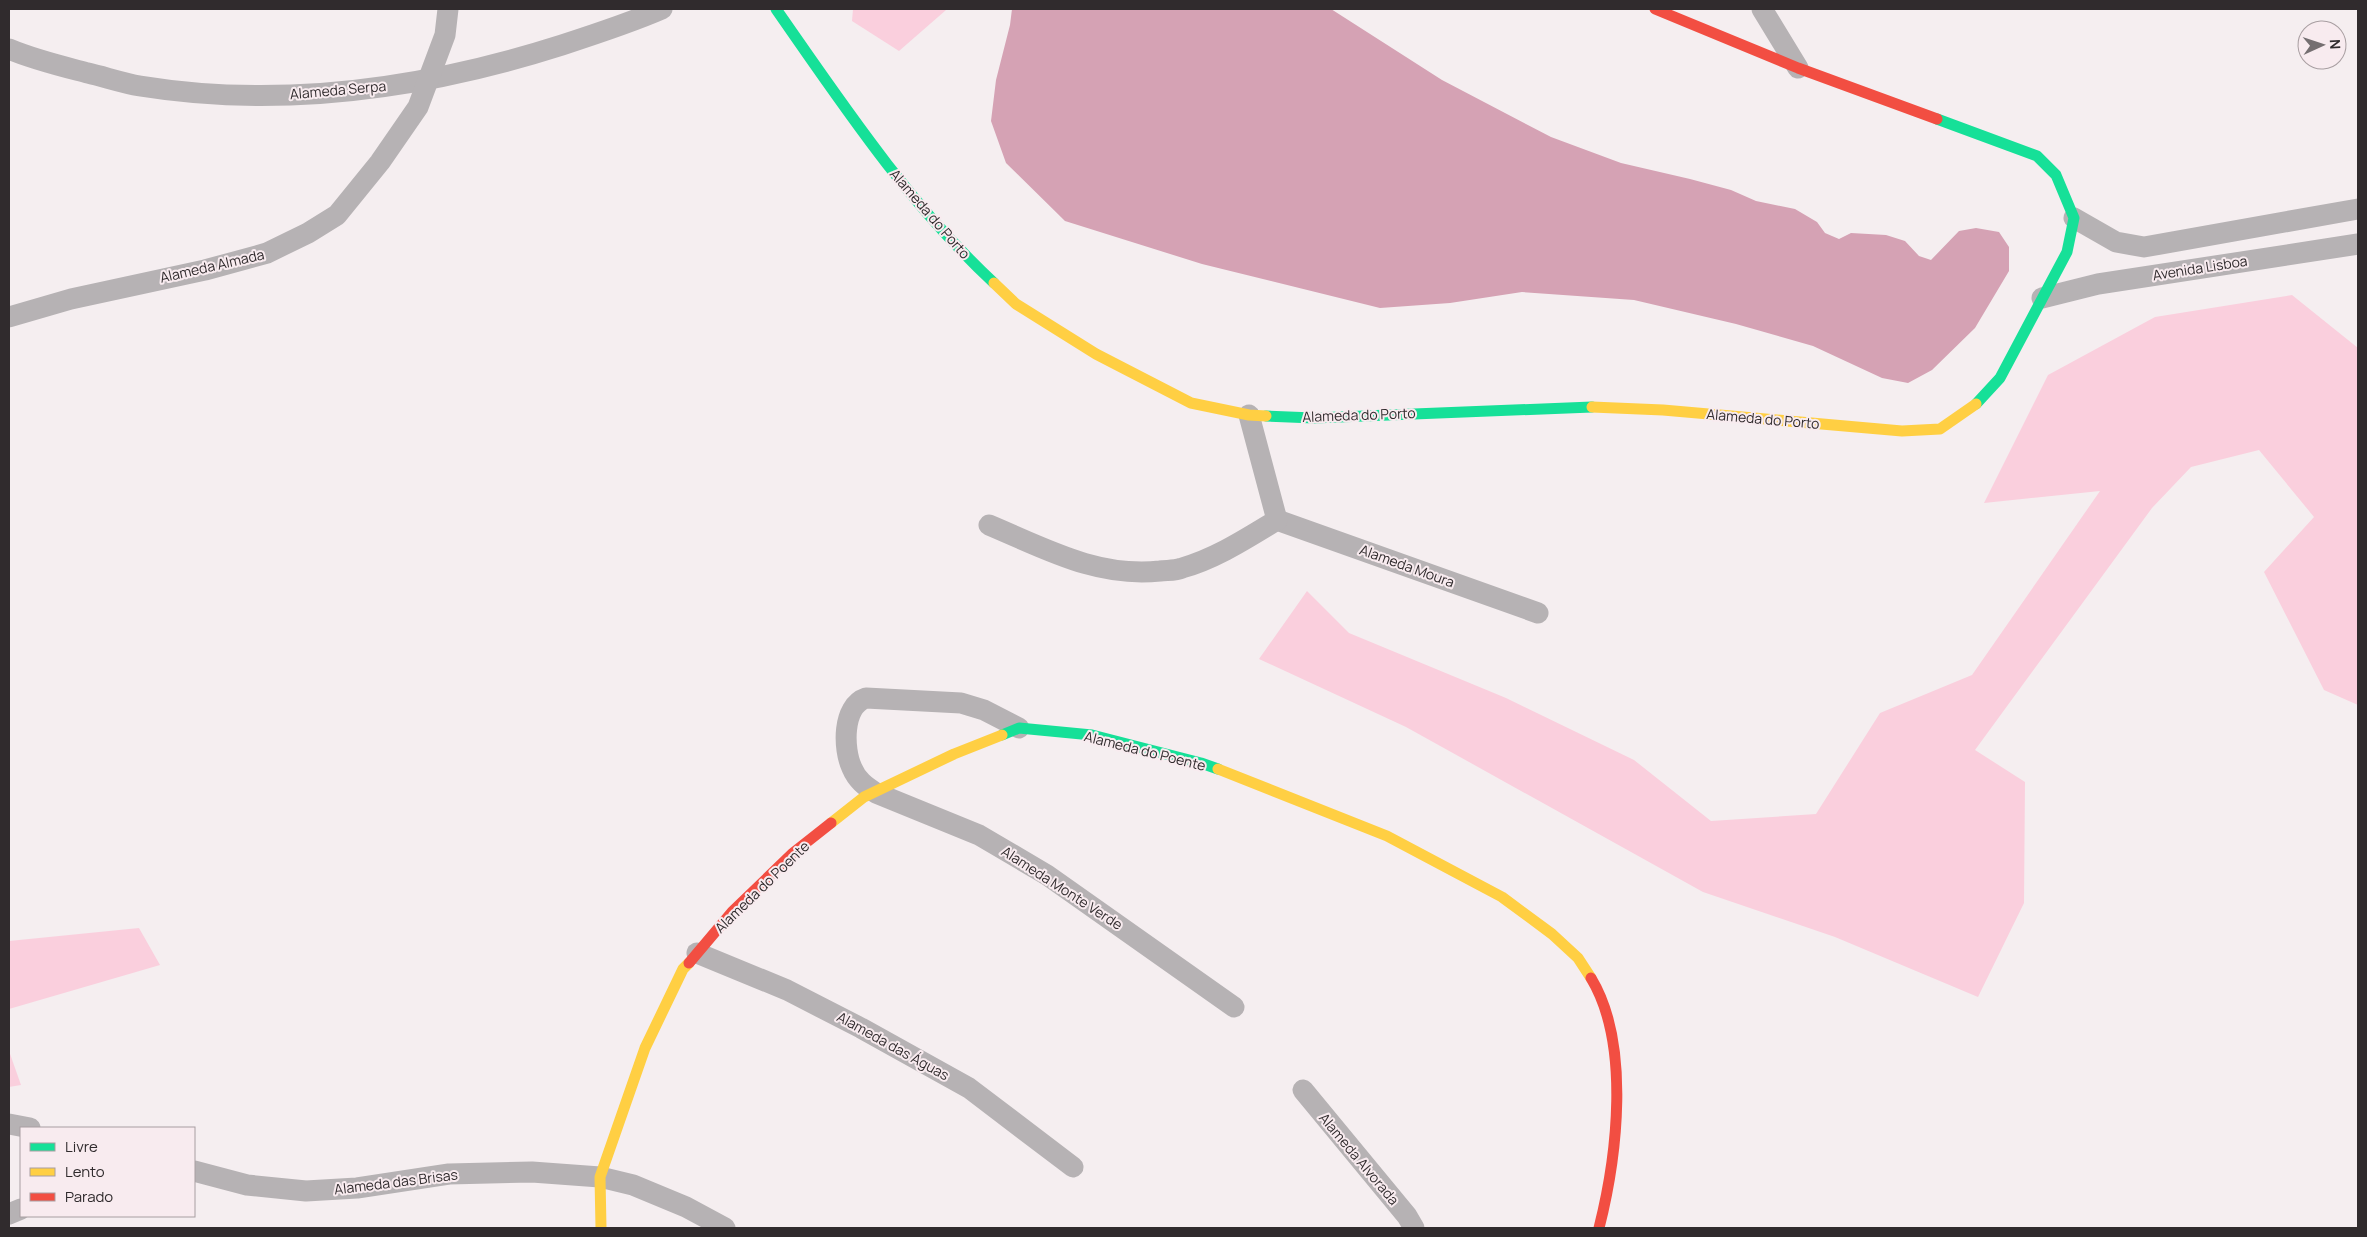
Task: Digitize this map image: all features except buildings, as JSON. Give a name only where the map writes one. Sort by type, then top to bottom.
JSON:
[{"type":"street","name":"Alameda Almada","points":[[14,312],[205,270],[267,253],[308,234],[337,215],[380,162],[418,107],[445,35],[448,9]]},
{"type":"street","name":"Alameda Serpa","points":[[9,49],[31,58],[140,86],[242,96],[329,93],[428,81],[519,58],[631,22],[662,9]]},
{"type":"street","name":"Alameda do Porto","points":[[776,9],[875,151],[956,248],[1016,304],[1096,354],[1192,403],[1249,415],[1314,418],[1598,407],[1663,410],[1902,430],[1940,428],[1974,407],[2000,378],[2067,252],[2074,218]]},
{"type":"street","points":[[1655,9],[1798,68],[2037,156],[2056,175],[2074,218],[2116,242],[2144,248],[2358,209]]},
{"type":"street","points":[[1762,9],[1798,68]]},
{"type":"street","name":"Avenida Lisboa","points":[[2042,298],[2098,284],[2358,244]]},
{"type":"street","points":[[989,525],[1060,555],[1100,569],[1147,573],[1181,569],[1229,549],[1277,520],[1249,415]]},
{"type":"street","name":"Alameda Moura","points":[[1277,520],[1538,613]]},
{"type":"street","name":"Alameda Monte Verde","points":[[1019,728],[984,710],[961,703],[873,698],[860,700],[853,707],[848,717],[848,757],[857,778],[863,785],[876,793],[979,834],[1046,875],[1234,1007]]},
{"type":"street","name":"Alameda do Poente","points":[[601,1228],[600,1177],[645,1048],[683,969],[732,912],[793,853],[864,797],[876,793],[954,754],[1019,728],[1092,735],[1200,763],[1317,808],[1387,836],[1502,897],[1552,934],[1578,958],[1601,995],[1614,1046],[1618,1118],[1606,1201],[1600,1228]]},
{"type":"street","name":"Alameda das Águas","points":[[697,953],[788,990],[969,1088],[1073,1167]]},
{"type":"street","name":"Alameda Alvorada","points":[[1303,1090],[1407,1216],[1414,1228]]},
{"type":"street","points":[[9,1124],[25,1127]]},
{"type":"street","name":"Alameda das Brisas","points":[[195,1172],[247,1185],[306,1191],[357,1188],[449,1174],[532,1172],[600,1177],[633,1185],[686,1207],[714,1226]]},
{"type":"shaded area","points":[[853,9],[946,10],[899,51],[852,21]]},
{"type":"shaded area","points":[[1012,9],[1331,9],[1442,80],[1551,137],[1621,163],[1731,190],[1756,201],[1795,209],[1817,222],[1825,233],[1839,239],[1851,233],[1886,235],[1905,241],[1919,256],[1931,260],[1959,231],[1976,228],[1999,232],[2009,247],[2009,271],[1975,328],[1932,370],[1908,383],[1882,378],[1813,346],[1736,324],[1634,300],[1522,292],[1450,303],[1380,308],[1202,264],[1065,221],[1006,163],[991,121],[996,80],[1010,25]]},
{"type":"shaded area","points":[[2292,295],[2358,348],[2358,705],[2324,690],[2264,572],[2314,517],[2259,450],[2191,467],[2152,508],[1975,750],[2025,782],[2024,903],[1978,997],[1835,937],[1703,892],[1406,727],[1259,659],[1307,591],[1349,633],[1506,698],[1634,760],[1711,821],[1816,814],[1880,713],[1972,675],[2100,491],[1984,503],[2048,375],[2155,317]]},
{"type":"shaded area","points":[[139,928],[160,965],[9,1009],[9,941]]},
{"type":"shaded area","points":[[9,1051],[21,1085],[9,1087]]},
{"type":"traffic: fast","points":[[776,9],[852,117],[905,186],[933,220],[994,283]]},
{"type":"traffic: fast","points":[[1937,119],[2037,156],[2056,175],[2074,218],[2067,252],[2000,378],[1976,404]]},
{"type":"traffic: fast","points":[[1266,416],[1314,418],[1592,407]]},
{"type":"traffic: fast","points":[[1002,735],[1019,728],[1092,735],[1218,769]]},
{"type":"traffic: slow","points":[[994,283],[1016,304],[1096,354],[1191,403],[1249,415],[1266,416]]},
{"type":"traffic: slow","points":[[1592,407],[1663,410],[1902,431],[1940,429],[1976,404]]},
{"type":"traffic: slow","points":[[831,823],[864,797],[954,754],[1002,735]]},
{"type":"traffic: slow","points":[[1218,769],[1387,836],[1502,897],[1552,934],[1578,958],[1591,978]]},
{"type":"traffic: slow","points":[[601,1228],[600,1177],[645,1048],[683,969],[689,963]]},
{"type":"traffic: jam","points":[[1655,9],[1798,68],[1937,119]]},
{"type":"traffic: jam","points":[[689,963],[732,912],[793,853],[831,823]]},
{"type":"traffic: jam","points":[[1591,978],[1604,1005],[1612,1035],[1616,1067],[1615,1135],[1611,1168],[1599,1228]]}]
